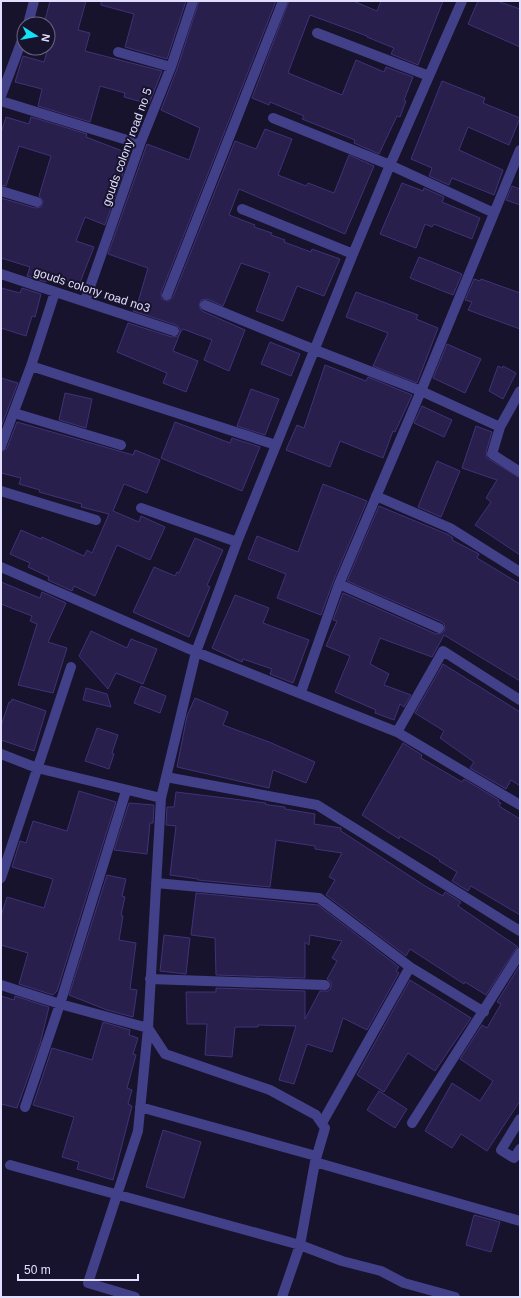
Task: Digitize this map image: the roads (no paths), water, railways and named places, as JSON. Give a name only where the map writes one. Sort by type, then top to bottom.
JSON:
[{"type":"street","points":[[30,16],[34,1]]},
{"type":"street","name":"gouds colony road no 5","points":[[85,301],[140,144],[171,67],[193,1]]},
{"type":"street","points":[[167,295],[283,1]]},
{"type":"street","points":[[135,1297],[88,1283],[138,1131],[148,1028],[161,798],[196,652],[237,542],[353,254],[390,165],[462,1]]},
{"type":"street","points":[[317,34],[429,76]]},
{"type":"street","points":[[118,52],[171,67]]},
{"type":"street","points":[[1,96],[16,56]]},
{"type":"street","points":[[1,101],[140,144]]},
{"type":"street","points":[[273,118],[390,165],[494,213]]},
{"type":"street","points":[[300,692],[339,584],[422,391],[520,150]]},
{"type":"street","points":[[1,191],[36,202]]},
{"type":"street","points":[[242,209],[353,254]]},
{"type":"street","name":"gouds colony road no3","points":[[1,274],[174,331]]},
{"type":"street","points":[[1,446],[31,366],[55,292]]},
{"type":"street","points":[[205,305],[315,350],[422,391],[500,427]]},
{"type":"street","points":[[31,366],[276,445]]},
{"type":"street","points":[[520,391],[500,427],[492,454],[520,472]]},
{"type":"street","points":[[14,413],[121,445]]},
{"type":"street","points":[[1,491],[96,520]]},
{"type":"street","points":[[376,496],[450,528],[520,572]]},
{"type":"street","points":[[141,508],[237,542]]},
{"type":"street","points":[[1,567],[196,652],[300,692],[397,732],[520,805]]},
{"type":"street","points":[[339,584],[439,628]]},
{"type":"street","points":[[397,732],[443,651],[520,700]]},
{"type":"street","points":[[1,878],[71,667]]},
{"type":"street","points":[[1,754],[37,768],[126,791],[161,798]]},
{"type":"street","points":[[166,777],[317,805],[520,931]]},
{"type":"street","points":[[25,1107],[60,1004],[126,791]]},
{"type":"street","points":[[156,883],[319,898],[410,967],[484,1012]]},
{"type":"street","points":[[412,1123],[484,1012],[520,953]]},
{"type":"street","points":[[322,1123],[410,967]]},
{"type":"street","points":[[150,979],[325,985]]},
{"type":"street","points":[[1,985],[60,1004],[148,1028],[165,1054],[270,1090],[316,1115],[325,1128],[315,1159],[300,1245],[282,1297]]},
{"type":"street","points":[[140,1107],[520,1221]]},
{"type":"street","points":[[520,1119],[501,1150],[514,1158],[520,1149]]},
{"type":"street","points":[[10,1165],[117,1193],[300,1245],[342,1261],[381,1271],[404,1284],[454,1297]]}]
